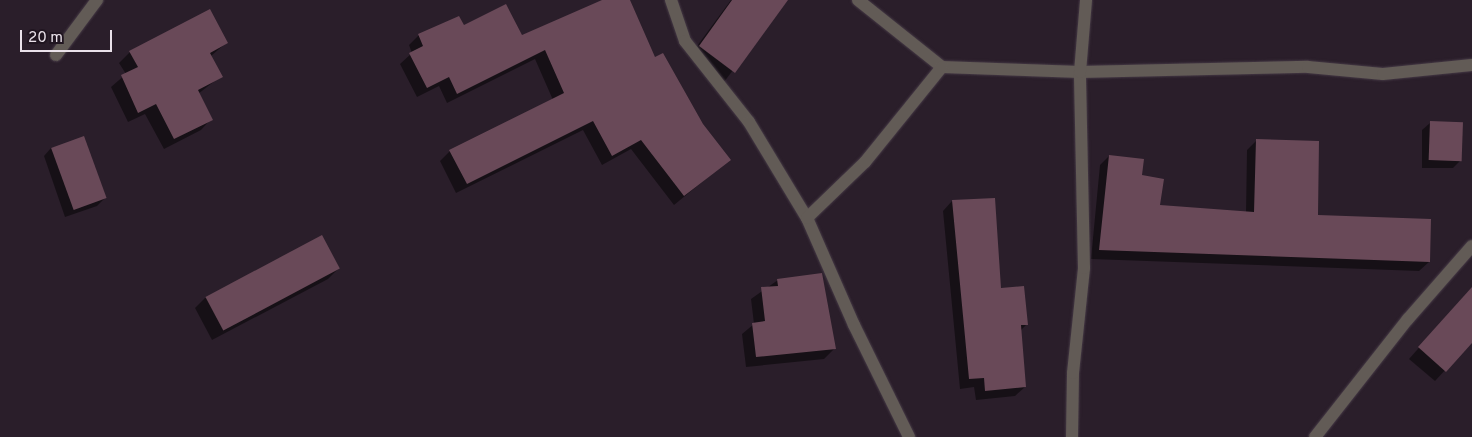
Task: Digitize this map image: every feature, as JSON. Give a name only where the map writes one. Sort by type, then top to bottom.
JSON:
[{"type":"street","points":[[56,55],[98,0]]},
{"type":"street","points":[[671,0],[685,41],[749,122],[807,218],[854,325],[909,437]]},
{"type":"street","points":[[858,0],[942,68],[1080,72],[1308,67],[1384,74],[1472,65]]},
{"type":"street","points":[[1072,437],[1073,373],[1084,268],[1080,72],[1086,0]]},
{"type":"street","points":[[807,218],[865,162],[942,68]]},
{"type":"street","points":[[1314,437],[1408,319],[1472,246]]},
{"type":"building","points":[[602,0],[630,0],[655,57],[663,53],[703,124],[731,160],[684,196],[641,140],[612,156],[593,121],[467,184],[449,150],[564,93],[545,50],[457,94],[449,77],[427,88],[409,53],[423,46],[418,34],[459,16],[464,25],[506,4],[522,35]]},
{"type":"building","points":[[732,0],[788,0],[735,73],[699,46]]},
{"type":"building","points":[[210,9],[228,43],[210,53],[223,77],[198,90],[213,120],[174,139],[156,104],[138,113],[121,75],[138,67],[129,51]]},
{"type":"building","points":[[1430,121],[1463,122],[1462,161],[1429,160]]},
{"type":"building","points":[[84,136],[107,198],[74,210],[51,148]]},
{"type":"building","points":[[1256,139],[1319,141],[1318,215],[1431,219],[1430,262],[1099,250],[1109,155],[1144,159],[1142,175],[1164,179],[1160,205],[1254,212]]},
{"type":"building","points":[[995,198],[1001,288],[1024,286],[1028,325],[1021,325],[1026,387],[985,391],[984,378],[969,379],[952,200]]},
{"type":"building","points":[[322,235],[340,269],[223,331],[205,297]]},
{"type":"building","points":[[822,273],[836,349],[756,357],[752,323],[765,321],[761,287],[778,286],[777,279]]},
{"type":"building","points":[[1472,287],[1472,343],[1446,372],[1418,347]]}]
